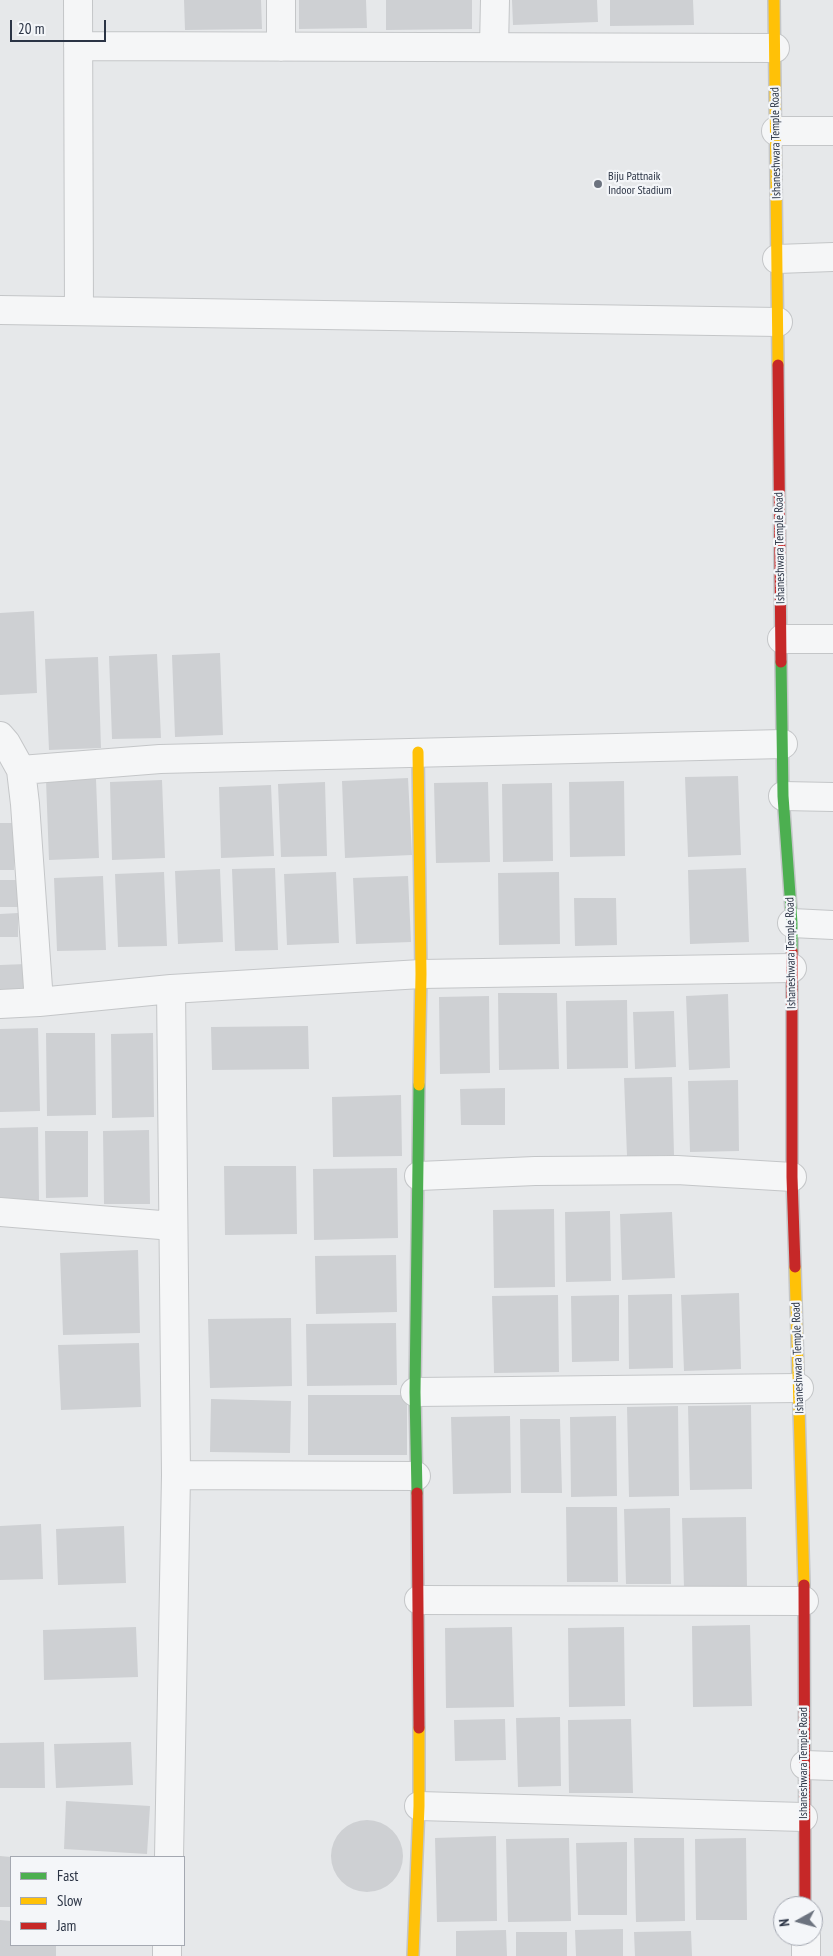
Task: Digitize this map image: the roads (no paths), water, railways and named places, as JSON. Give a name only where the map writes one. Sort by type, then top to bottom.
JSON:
[{"type":"street","points":[[78,0],[79,311]]},
{"type":"street","points":[[281,0],[281,46]]},
{"type":"street","points":[[494,0],[494,47]]},
{"type":"street","name":"Ishaneshwara Temple Road","points":[[774,0],[782,744],[783,796],[792,923],[792,1178],[804,1601],[805,1896]]},
{"type":"street","points":[[78,46],[775,48]]},
{"type":"street","points":[[776,131],[833,131]]},
{"type":"street","points":[[777,260],[833,256]]},
{"type":"street","points":[[0,310],[778,322]]},
{"type":"street","points":[[782,639],[833,639]]},
{"type":"street","points":[[0,736],[6,743],[20,770],[25,804],[39,1002]]},
{"type":"street","points":[[20,770],[160,759],[782,744]]},
{"type":"street","points":[[414,1956],[419,1806],[419,1600],[415,1392],[422,974],[418,752]]},
{"type":"street","points":[[783,796],[833,797]]},
{"type":"street","points":[[792,923],[833,925]]},
{"type":"street","points":[[0,1004],[171,989],[422,974],[792,968]]},
{"type":"street","points":[[169,1856],[176,1476],[171,989]]},
{"type":"street","points":[[419,1176],[535,1171],[677,1170],[792,1178]]},
{"type":"street","points":[[0,1212],[173,1226]]},
{"type":"street","points":[[415,1392],[799,1388]]},
{"type":"street","points":[[176,1476],[416,1476]]},
{"type":"street","points":[[419,1600],[804,1601]]},
{"type":"street","points":[[805,1765],[833,1766]]},
{"type":"street","points":[[419,1806],[804,1817]]},
{"type":"place","name":"Biju Pattnaik Indoor Stadium","points":[[598,184]]}]
